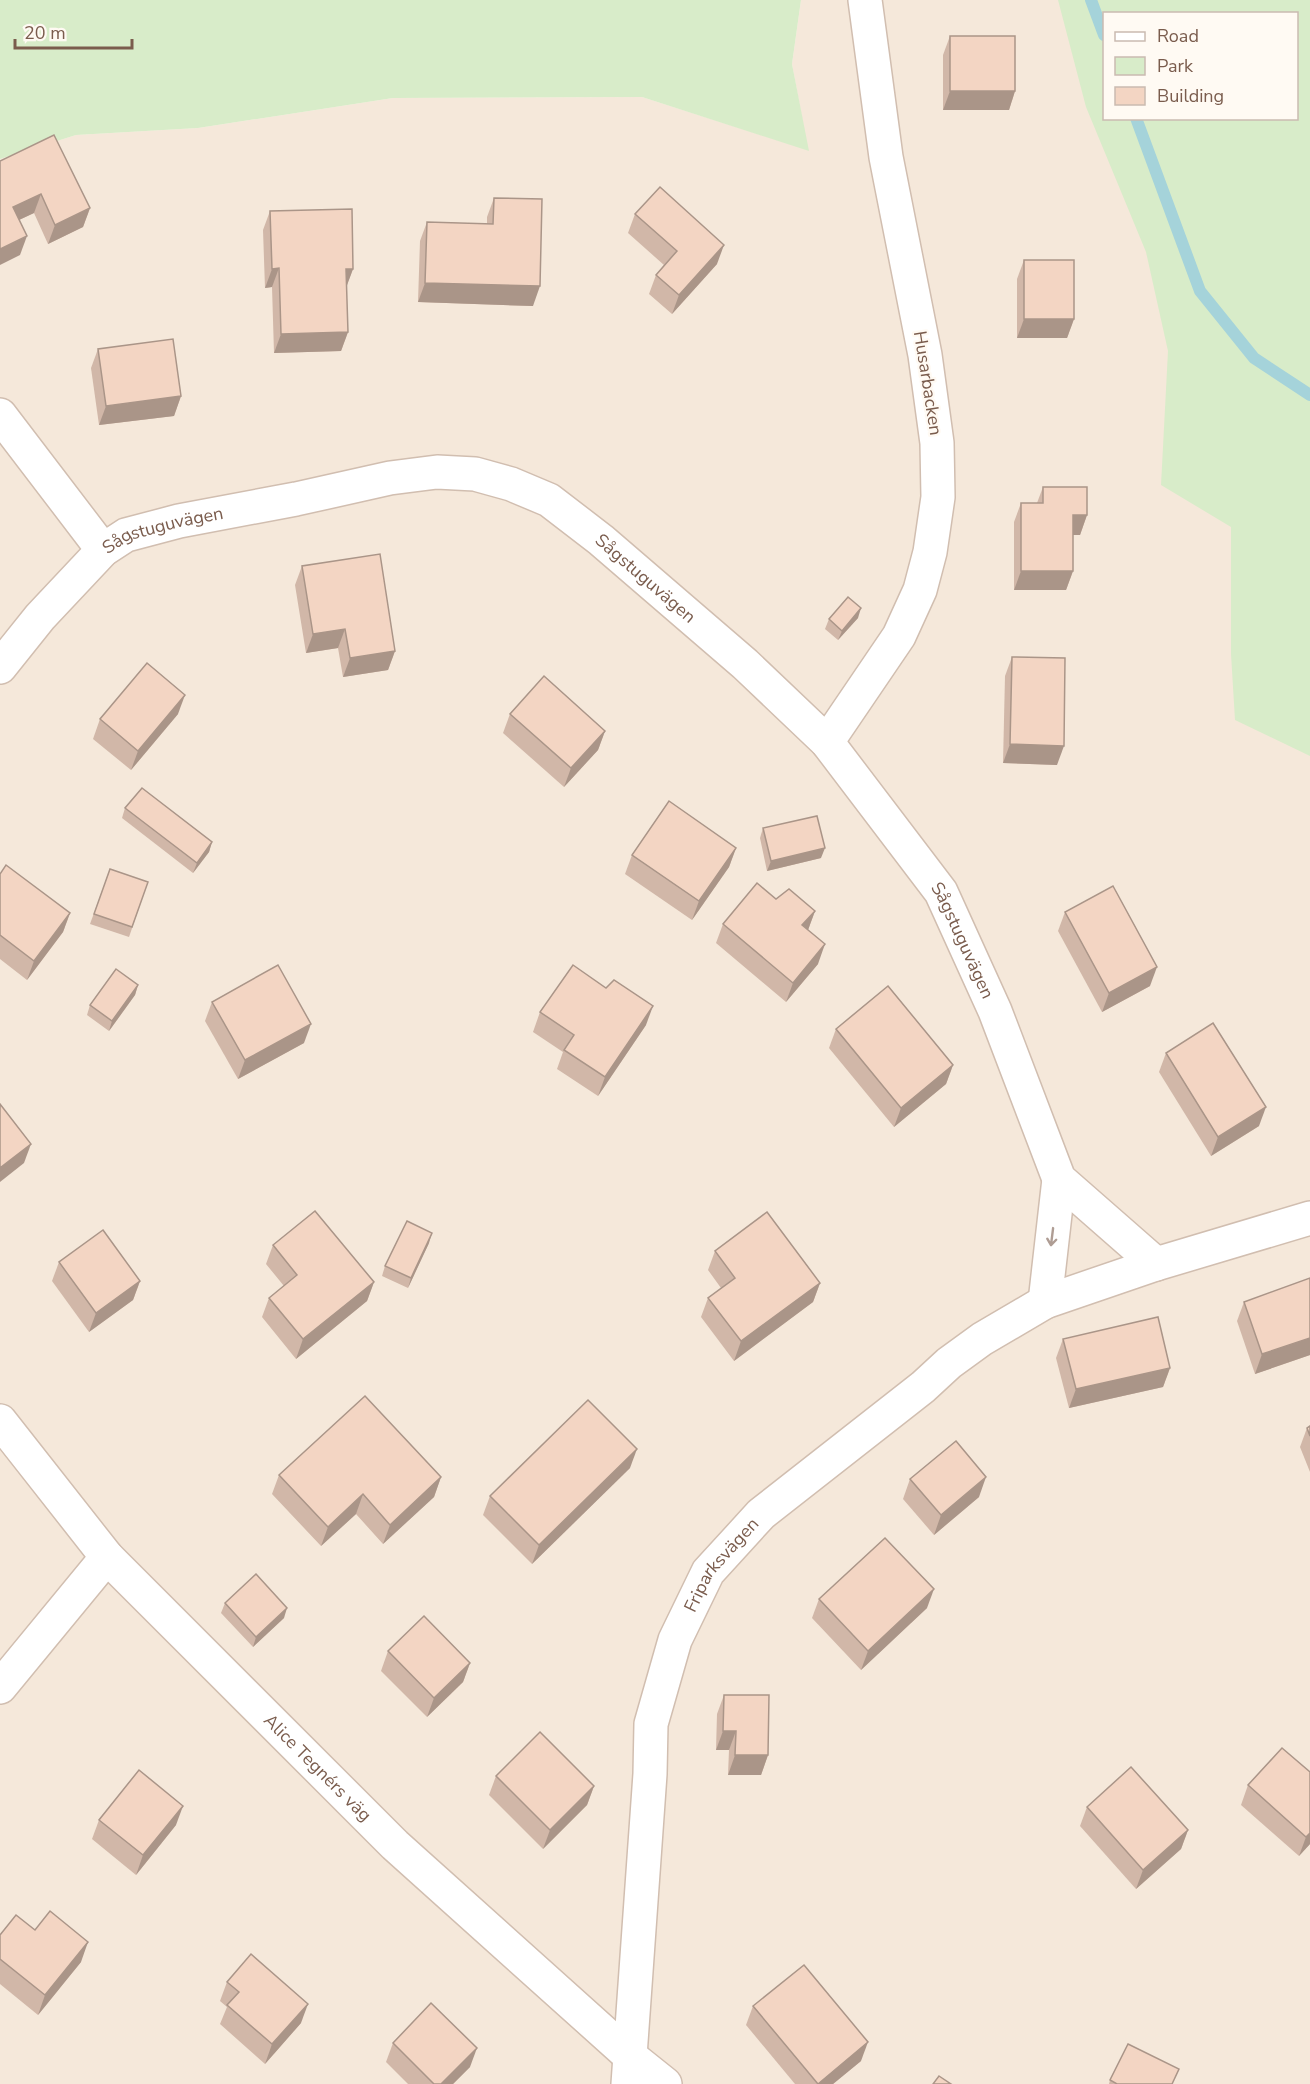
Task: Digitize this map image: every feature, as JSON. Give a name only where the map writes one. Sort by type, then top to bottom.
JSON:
[{"type":"street","name":"Husarbacken","points":[[827,742],[899,636],[920,590],[930,552],[938,497],[937,443],[925,355],[886,157],[865,0]]},
{"type":"street","points":[[0,415],[103,550]]},
{"type":"street","name":"Sågstuguvägen","points":[[0,667],[40,617],[103,550],[126,534],[178,521],[296,499],[390,478],[436,472],[476,474],[511,483],[549,500],[570,515],[746,664],[827,742],[941,892],[995,1011],[1059,1179],[1045,1302]]},
{"type":"street","name":"Sågstuguvägen","points":[[1059,1179],[1156,1264]]},
{"type":"street","points":[[1156,1264],[1310,1218]]},
{"type":"street","name":"Friparksvägen","points":[[629,2070],[650,1774],[651,1724],[675,1640],[708,1572],[761,1514],[982,1339],[1045,1302],[1156,1264]]},
{"type":"street","name":"Alice Tegnérs väg","points":[[0,1421],[107,1557],[395,1845],[629,2070],[665,2084]]},
{"type":"street","points":[[0,1687],[107,1557]]},
{"type":"shaded area","points":[[801,0],[1310,0],[1310,2084],[0,2084],[0,159],[76,135],[198,128],[393,98],[642,97],[808,150],[792,64]]},
{"type":"green space","points":[[0,0],[801,0],[792,64],[809,151],[642,97],[393,98],[198,128],[76,135],[0,159]]},
{"type":"green space","points":[[1058,0],[1310,0],[1310,756],[1235,720],[1231,654],[1231,527],[1161,485],[1168,351],[1146,252],[1086,107]]},
{"type":"building","points":[[950,36],[1015,36],[1015,91],[950,91]]},
{"type":"building","points":[[54,135],[90,208],[55,225],[41,194],[13,207],[27,236],[0,249],[0,161]]},
{"type":"building","points":[[660,187],[724,245],[679,295],[656,275],[677,251],[635,214]]},
{"type":"building","points":[[494,198],[542,199],[540,286],[425,283],[427,222],[493,224]]},
{"type":"building","points":[[352,209],[353,269],[346,269],[348,332],[281,334],[279,268],[272,269],[270,211]]},
{"type":"building","points":[[1024,260],[1074,260],[1074,319],[1024,319]]},
{"type":"building","points":[[173,339],[181,396],[106,406],[98,349]]},
{"type":"building","points":[[1043,487],[1087,487],[1087,515],[1073,515],[1073,571],[1021,571],[1021,503],[1043,503]]},
{"type":"building","points":[[380,554],[395,651],[350,658],[345,629],[313,634],[302,566]]},
{"type":"building","points":[[848,597],[861,608],[842,631],[829,619]]},
{"type":"building","points":[[1012,657],[1065,658],[1064,746],[1010,744]]},
{"type":"building","points":[[147,663],[185,695],[138,751],[100,719]]},
{"type":"building","points":[[544,676],[605,731],[571,768],[510,714]]},
{"type":"building","points":[[142,788],[212,842],[197,863],[125,808]]},
{"type":"building","points":[[669,801],[736,848],[699,901],[632,855]]},
{"type":"building","points":[[817,816],[825,848],[771,861],[763,828]]},
{"type":"building","points":[[6,865],[70,913],[34,961],[0,935],[0,874]]},
{"type":"building","points":[[110,869],[148,882],[132,927],[94,914]]},
{"type":"building","points":[[757,883],[776,899],[789,889],[815,911],[802,925],[825,944],[793,983],[723,924]]},
{"type":"building","points":[[1113,886],[1157,967],[1109,993],[1065,912]]},
{"type":"building","points":[[278,965],[311,1024],[245,1060],[212,1002]]},
{"type":"building","points":[[573,965],[606,988],[614,980],[653,1006],[605,1077],[564,1050],[574,1035],[540,1012]]},
{"type":"building","points":[[116,969],[138,985],[112,1021],[90,1005]]},
{"type":"building","points":[[888,986],[953,1065],[901,1108],[836,1029]]},
{"type":"building","points":[[1213,1023],[1266,1107],[1218,1137],[1166,1053]]},
{"type":"building","points":[[0,1104],[31,1144],[0,1168]]},
{"type":"building","points":[[315,1211],[374,1282],[303,1339],[269,1298],[297,1275],[273,1245]]},
{"type":"building","points":[[767,1212],[820,1283],[741,1341],[708,1298],[735,1278],[715,1251]]},
{"type":"building","points":[[407,1221],[432,1233],[411,1278],[385,1266]]},
{"type":"building","points":[[103,1230],[140,1281],[96,1313],[59,1262]]},
{"type":"building","points":[[1310,1278],[1310,1338],[1262,1354],[1244,1302]]},
{"type":"building","points":[[1158,1317],[1170,1368],[1076,1389],[1063,1339]]},
{"type":"building","points":[[365,1396],[441,1477],[390,1525],[363,1494],[328,1527],[279,1475]]},
{"type":"building","points":[[588,1400],[637,1449],[539,1545],[490,1496]]},
{"type":"building","points":[[956,1441],[986,1477],[941,1515],[910,1479]]},
{"type":"building","points":[[885,1538],[934,1589],[868,1651],[819,1599]]},
{"type":"building","points":[[256,1574],[287,1608],[256,1637],[225,1603]]},
{"type":"building","points":[[424,1616],[470,1663],[434,1698],[388,1651]]},
{"type":"building","points":[[724,1695],[769,1695],[768,1755],[735,1755],[736,1731],[723,1731]]},
{"type":"building","points":[[540,1732],[594,1786],[550,1830],[496,1776]]},
{"type":"building","points":[[1282,1748],[1310,1772],[1310,1833],[1306,1837],[1248,1785]]},
{"type":"building","points":[[1131,1767],[1188,1830],[1143,1870],[1087,1807]]},
{"type":"building","points":[[139,1770],[183,1806],[143,1855],[99,1820]]},
{"type":"building","points":[[50,1911],[88,1942],[45,1995],[0,1959],[0,1935],[16,1915],[35,1930]]},
{"type":"building","points":[[251,1954],[308,2004],[272,2044],[227,2005],[239,1992],[227,1982]]},
{"type":"building","points":[[804,1965],[868,2042],[818,2084],[753,2006]]},
{"type":"building","points":[[431,2003],[477,2048],[441,2084],[434,2084],[393,2043]]},
{"type":"building","points":[[1128,2044],[1179,2069],[1172,2084],[1117,2084],[1110,2080]]},
{"type":"building","points":[[939,2076],[951,2084],[933,2084]]},
{"type":"waterway","points":[[1091,0],[1103,32]]},
{"type":"waterway","points":[[1137,120],[1200,291],[1254,358],[1310,395]]}]
